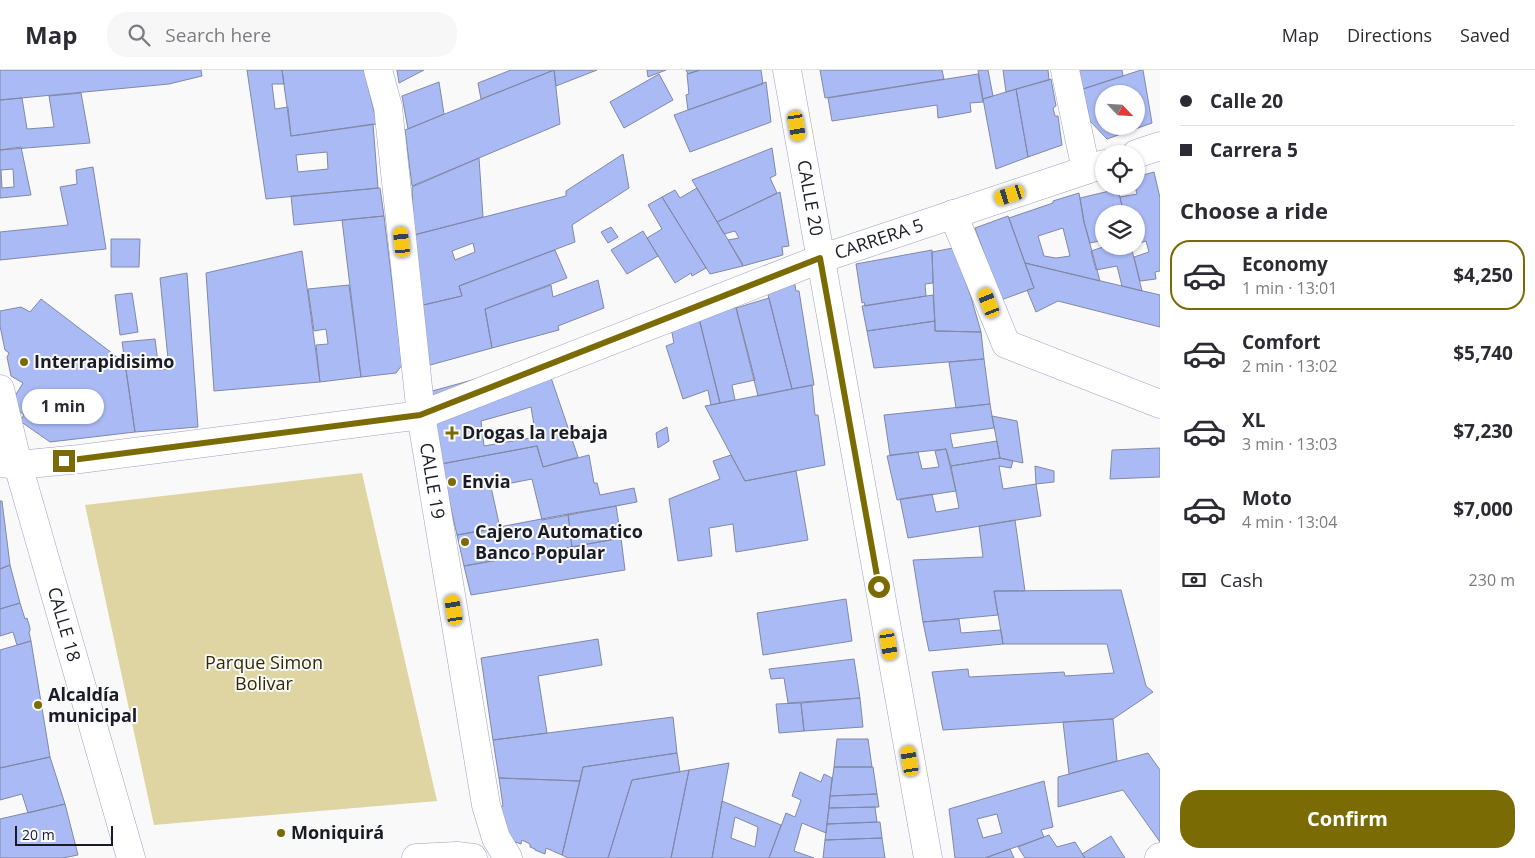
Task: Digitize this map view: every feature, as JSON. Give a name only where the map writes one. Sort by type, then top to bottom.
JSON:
[{"type":"street","name":"CALLE 19","points":[[378,70],[388,107],[420,415],[486,804],[496,838],[508,858]]},
{"type":"street","name":"CALLE 20","points":[[787,70],[928,858]]},
{"type":"street","points":[[1065,70],[1095,167]]},
{"type":"street","points":[[1145,151],[1160,146]]},
{"type":"street","name":"CARRERA 5","points":[[9,464],[80,459],[420,415],[820,258],[1095,167]]},
{"type":"street","points":[[953,214],[1006,344],[1160,404]]},
{"type":"street","name":"CALLE 18","points":[[0,389],[9,464],[131,858]]},
{"type":"street","points":[[416,858],[457,856],[473,858]]},
{"type":"green space","name":"Parque Simon Bolivar","points":[[362,473],[437,801],[154,825],[85,505]]},
{"type":"building","points":[[0,70],[201,70],[202,76],[169,84],[0,100]]},
{"type":"building","points":[[247,70],[282,70],[284,84],[272,84],[275,109],[288,107],[291,136],[373,124],[378,188],[266,199]],"holes":[[[327,152],[328,169],[298,172],[296,155]]]},
{"type":"building","points":[[282,70],[364,70],[377,124],[291,136]]},
{"type":"building","points":[[397,70],[424,70],[399,83]]},
{"type":"building","points":[[511,70],[554,70],[481,99],[478,83]]},
{"type":"building","points":[[554,70],[597,70],[556,86]]},
{"type":"building","points":[[554,70],[560,124],[412,186],[405,130]]},
{"type":"building","points":[[647,70],[666,70],[648,77]]},
{"type":"building","points":[[686,70],[700,70],[688,74]]},
{"type":"building","points":[[700,70],[761,70],[763,84],[688,110],[686,95],[689,94],[687,74]]},
{"type":"building","points":[[820,70],[942,70],[944,79],[825,98]]},
{"type":"building","points":[[978,70],[988,70],[993,96],[983,99]]},
{"type":"building","points":[[1003,70],[1048,70],[1049,80],[1006,92]]},
{"type":"building","points":[[1077,70],[1122,70],[1123,76],[1083,89]]},
{"type":"building","points":[[1143,70],[1152,123],[1145,125],[1145,85],[1095,85]]},
{"type":"building","points":[[659,74],[673,100],[624,128],[610,102]]},
{"type":"building","points":[[978,74],[983,102],[970,103],[971,112],[938,118],[937,105],[832,121],[828,98]]},
{"type":"building","points":[[1051,79],[1056,106],[1053,108],[1055,116],[1058,116],[1062,145],[1028,157],[1016,89]]},
{"type":"building","points":[[439,82],[444,114],[408,129],[402,96]]},
{"type":"building","points":[[766,82],[771,122],[690,152],[674,115]]},
{"type":"building","points":[[1095,85],[1095,126],[1090,121],[1083,89]]},
{"type":"building","points":[[1016,89],[1028,157],[996,169],[983,99]]},
{"type":"building","points":[[81,93],[90,143],[0,150],[0,100],[22,98],[27,129],[54,127],[49,96]]},
{"type":"building","points":[[1103,135],[1118,135],[1107,139]]},
{"type":"building","points":[[21,147],[31,195],[0,198],[0,150]],"holes":[[[13,169],[14,187],[2,188],[1,170]]]},
{"type":"building","points":[[772,148],[776,175],[770,178],[777,193],[717,222],[692,180]]},
{"type":"building","points":[[623,154],[629,188],[572,225],[575,242],[459,286],[462,296],[419,306],[414,235],[566,196],[566,191]],"holes":[[[473,243],[475,252],[455,260],[452,251]]]},
{"type":"building","points":[[479,158],[483,217],[414,235],[412,187]]},
{"type":"building","points":[[93,167],[106,249],[0,260],[0,232],[68,225],[60,187],[77,184],[76,170]]},
{"type":"building","points":[[1154,172],[1160,198],[1160,271],[1155,272],[1156,279],[1140,281],[1134,257],[1145,255],[1149,252],[1145,241],[1145,205],[1122,205],[1120,197],[1145,195],[1145,174]]},
{"type":"building","points":[[380,188],[384,216],[294,225],[291,196]]},
{"type":"building","points":[[697,188],[743,266],[710,274],[662,197],[675,190],[680,198]]},
{"type":"building","points":[[780,192],[789,246],[782,247],[783,255],[743,266],[728,240],[739,238],[735,231],[724,234],[717,222]]},
{"type":"building","points":[[1079,193],[1084,222],[1100,281],[1025,263],[1009,218],[1053,203],[1053,201]],"holes":[[[1063,228],[1070,256],[1056,258],[1044,256],[1038,236]]]},
{"type":"building","points":[[1095,194],[1119,195],[1122,205],[1095,205],[1095,242],[1090,243],[1080,198]]},
{"type":"building","points":[[662,197],[706,268],[692,276],[691,273],[675,283],[647,238],[662,229],[648,205]]},
{"type":"building","points":[[384,216],[402,365],[396,373],[361,377],[342,220]]},
{"type":"building","points":[[1008,216],[1034,288],[1001,300],[975,228]]},
{"type":"building","points":[[611,227],[618,237],[608,243],[601,232]]},
{"type":"building","points":[[643,231],[658,256],[627,274],[611,250]]},
{"type":"building","points":[[111,239],[140,239],[139,267],[111,267]]},
{"type":"building","points":[[953,248],[971,297],[981,332],[935,331],[932,252]]},
{"type":"building","points":[[555,250],[567,278],[485,309],[492,348],[423,367],[419,306],[462,296],[459,286]]},
{"type":"building","points":[[932,250],[933,283],[925,284],[926,296],[865,306],[864,302],[862,303],[856,264]]},
{"type":"building","points":[[1095,250],[1095,255],[1133,255],[1142,291],[1122,286],[1117,266],[1096,270],[1091,251]]},
{"type":"building","points":[[302,251],[320,382],[214,391],[206,273]]},
{"type":"building","points":[[1025,263],[1160,295],[1160,327],[1058,301],[1036,312],[1027,290],[1034,288]]},
{"type":"building","points":[[187,273],[198,427],[135,432],[122,342],[155,339],[159,370],[169,369],[160,278]]},
{"type":"building","points":[[598,280],[604,308],[558,326],[559,330],[492,348],[485,309],[551,285],[553,297]]},
{"type":"building","points":[[794,280],[796,291],[799,291],[814,385],[792,389],[766,287]]},
{"type":"building","points":[[349,285],[361,377],[320,382],[316,345],[328,344],[326,329],[314,331],[308,289]]},
{"type":"building","points":[[132,293],[138,332],[120,335],[115,295]]},
{"type":"building","points":[[933,295],[935,321],[867,331],[862,306]]},
{"type":"building","points":[[769,298],[792,389],[758,396],[736,308]]},
{"type":"building","points":[[41,299],[125,363],[135,432],[50,442],[20,421],[24,415],[18,410],[15,396],[23,383],[11,376],[7,357],[9,353],[5,350],[0,326],[0,311],[21,307],[30,312]]},
{"type":"building","points":[[736,307],[755,380],[732,385],[735,400],[720,403],[699,319]]},
{"type":"building","points":[[699,319],[720,403],[711,405],[708,390],[683,399],[666,346],[674,343],[671,328]]},
{"type":"building","points":[[935,321],[935,331],[981,332],[984,359],[874,368],[867,331]]},
{"type":"building","points":[[984,359],[990,404],[956,408],[949,362]]},
{"type":"building","points":[[545,360],[578,457],[543,467],[537,446],[441,464],[425,393]],"holes":[[[531,407],[536,437],[484,446],[481,421]]]},
{"type":"building","points":[[812,385],[815,415],[818,415],[825,465],[745,481],[705,406]]},
{"type":"building","points":[[990,404],[994,428],[950,434],[953,448],[997,441],[1000,458],[951,466],[946,449],[890,455],[884,415]]},
{"type":"building","points":[[992,416],[1017,421],[1023,463],[1000,458]]},
{"type":"building","points":[[667,427],[669,441],[658,448],[656,433]]},
{"type":"building","points":[[537,446],[543,467],[589,455],[594,483],[597,483],[600,495],[634,488],[637,502],[542,520],[532,479],[491,487],[500,528],[457,535],[441,464]]},
{"type":"building","points":[[1160,448],[1160,477],[1110,479],[1112,450]]},
{"type":"building","points":[[946,449],[956,491],[897,500],[887,456],[918,452],[922,469],[939,467],[935,451]]},
{"type":"building","points":[[731,455],[745,481],[796,471],[808,540],[736,552],[733,524],[709,528],[712,556],[678,561],[669,499],[720,479],[713,461]]},
{"type":"building","points":[[1000,458],[1013,461],[1011,468],[999,466],[1003,489],[1036,484],[1041,516],[908,538],[900,499],[932,494],[936,512],[959,508],[951,466]]},
{"type":"building","points":[[1035,466],[1054,471],[1054,482],[1036,484]]},
{"type":"building","points":[[0,501],[2,501],[10,565],[0,569]]},
{"type":"building","points":[[616,506],[621,538],[572,547],[568,514]]},
{"type":"building","points":[[568,514],[572,547],[464,566],[457,535]]},
{"type":"building","points":[[1015,520],[1025,591],[994,591],[998,615],[923,622],[913,560],[983,557],[979,526]]},
{"type":"building","points":[[621,538],[625,570],[471,595],[464,566]]},
{"type":"building","points":[[10,565],[20,603],[0,609],[0,569]]},
{"type":"building","points":[[1121,590],[1146,686],[1153,692],[1113,719],[943,730],[932,672],[968,669],[969,677],[1064,672],[1065,676],[1114,673],[1107,644],[1003,644],[994,591]]},
{"type":"building","points":[[846,599],[852,641],[763,655],[757,613]]},
{"type":"building","points":[[20,603],[30,628],[31,641],[17,645],[13,632],[0,636],[0,609]]},
{"type":"building","points":[[959,619],[961,633],[1001,630],[1003,644],[929,651],[923,622]]},
{"type":"building","points":[[598,639],[602,665],[538,676],[547,733],[493,740],[481,658]]},
{"type":"building","points":[[31,641],[50,757],[0,768],[0,650]]},
{"type":"building","points":[[854,659],[860,698],[788,703],[784,678],[771,679],[769,669]]},
{"type":"building","points":[[860,698],[863,727],[804,731],[801,703]]},
{"type":"building","points":[[801,703],[804,731],[779,733],[776,704]]},
{"type":"building","points":[[673,717],[677,753],[583,767],[580,781],[499,778],[493,740]]},
{"type":"building","points":[[1113,719],[1117,761],[1069,774],[1063,722]]},
{"type":"building","points":[[837,739],[868,739],[872,767],[834,767]]},
{"type":"building","points":[[677,753],[680,772],[632,780],[608,858],[568,858],[562,855],[583,767]]},
{"type":"building","points":[[1148,753],[1160,770],[1160,842],[1123,790],[1058,807],[1058,777]]},
{"type":"building","points":[[50,757],[65,804],[28,813],[22,794],[0,800],[0,768]]},
{"type":"building","points":[[729,763],[712,858],[671,858],[689,770]]},
{"type":"building","points":[[834,767],[873,767],[877,794],[830,796]]},
{"type":"building","points":[[689,770],[671,858],[608,858],[632,780]]},
{"type":"building","points":[[800,772],[821,782],[824,774],[832,778],[826,833],[802,823],[794,851],[814,858],[769,858],[786,813],[795,817],[801,800],[792,796]]},
{"type":"building","points":[[499,778],[580,781],[562,855],[546,848],[545,854],[530,847],[530,844],[522,840],[521,844],[506,839],[497,807],[503,806]]},
{"type":"building","points":[[1044,781],[1053,827],[1041,830],[1044,837],[985,858],[955,858],[949,809]],"holes":[[[997,814],[1002,833],[983,838],[977,819]]]},
{"type":"building","points":[[877,794],[879,807],[829,808],[830,796]]},
{"type":"building","points":[[722,801],[781,825],[769,858],[712,858]],"holes":[[[735,817],[758,827],[755,847],[731,838]]]},
{"type":"building","points":[[65,804],[78,855],[63,858],[0,858],[0,819]]},
{"type":"building","points":[[875,807],[877,822],[827,824],[829,808]]},
{"type":"building","points":[[880,822],[882,838],[825,840],[827,824]]},
{"type":"building","points":[[1049,835],[1057,847],[1075,842],[1085,858],[1025,858],[1018,847]]},
{"type":"building","points":[[1111,836],[1125,858],[1085,858],[1082,854]]},
{"type":"building","points":[[882,838],[885,858],[823,858],[825,840]]},
{"type":"building","points":[[1010,849],[1014,858],[985,858]]},
{"type":"place","name":"Interrapidisimo","points":[[24,362]]},
{"type":"place","name":"Drogas la rebaja","points":[[452,433]]},
{"type":"place","name":"Envia","points":[[452,482]]},
{"type":"place","name":"Cajero Automatico Banco Popular","points":[[465,542]]},
{"type":"place","name":"Alcaldía municipal","points":[[38,705]]},
{"type":"place","name":"Moniquirá","points":[[281,833]]},
{"type":"route","points":[[64,461],[420,415],[820,258],[879,587]]}]
